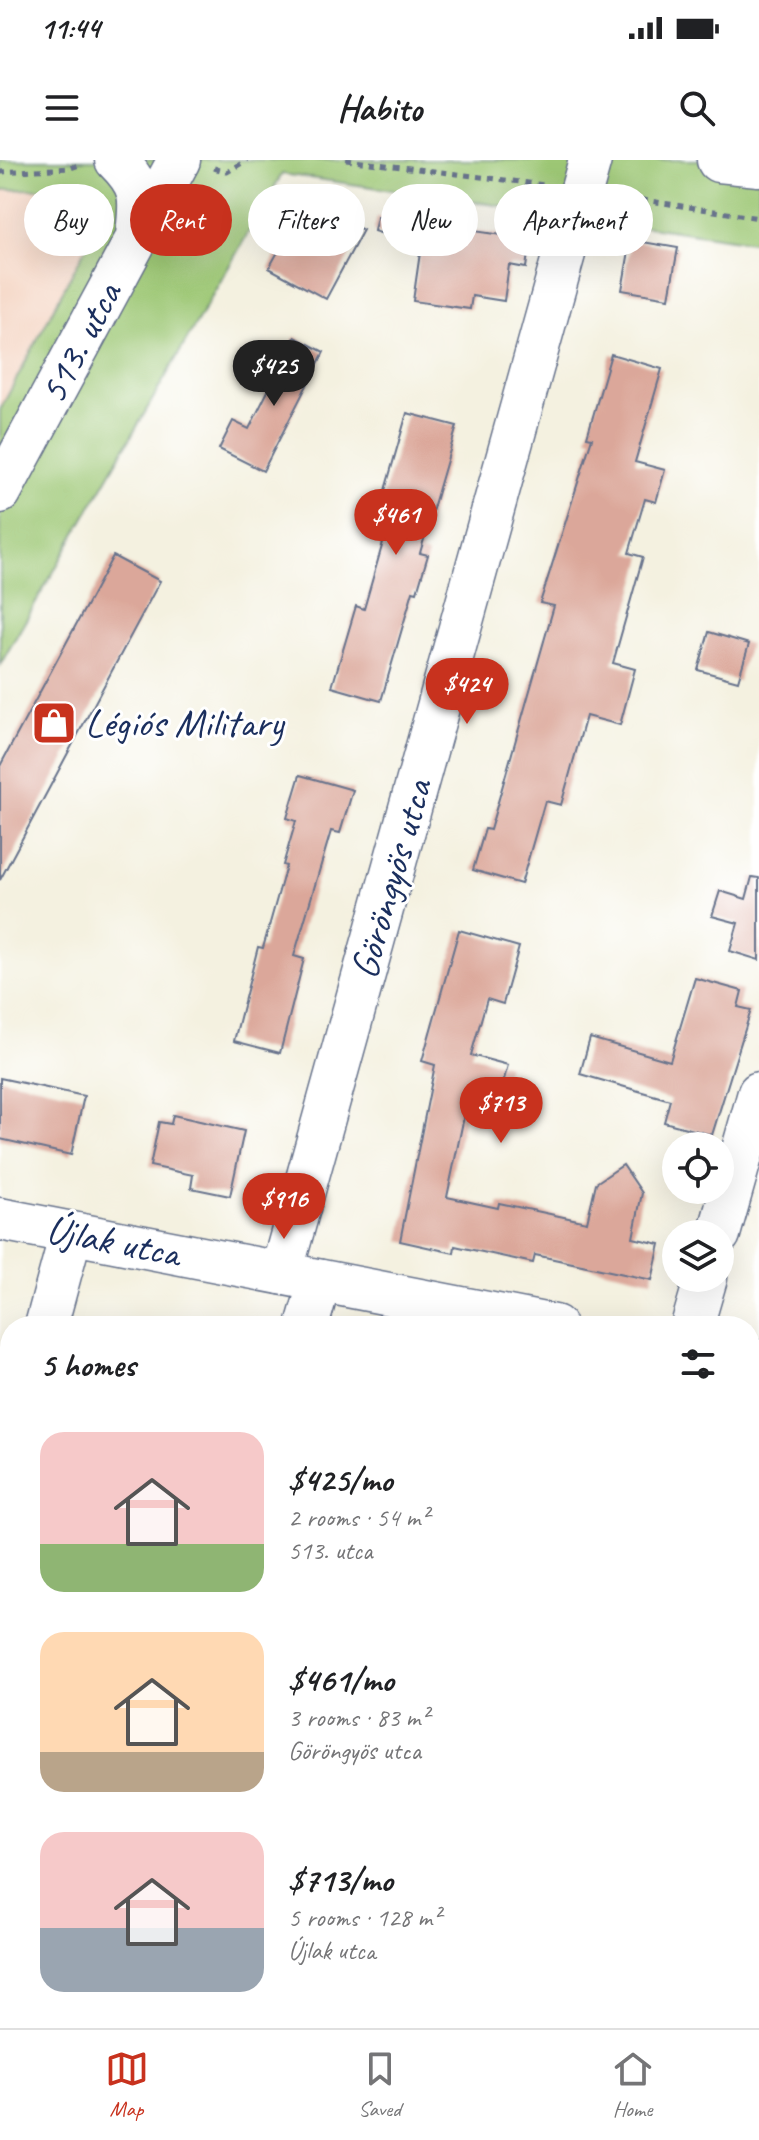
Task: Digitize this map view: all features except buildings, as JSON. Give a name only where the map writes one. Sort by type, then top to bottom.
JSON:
[{"type":"main road","points":[[719,160],[759,164]]},
{"type":"street","name":"513. utca","points":[[116,160],[137,184]]},
{"type":"street","name":"513. utca","points":[[175,184],[191,162]]},
{"type":"street","name":"Göröngyös utca","points":[[306,1316],[300,1277],[586,175]]},
{"type":"street","name":"513. utca","points":[[0,492],[130,249]]},
{"type":"street","points":[[723,1220],[759,1093]]},
{"type":"street","name":"Újlak utca","points":[[0,1219],[503,1316]]},
{"type":"street","points":[[49,1316],[71,1234]]},
{"type":"street","points":[[695,1316],[702,1292]]},
{"type":"path","points":[[0,172],[71,168],[92,160]]},
{"type":"path","points":[[191,162],[227,172],[247,160]]},
{"type":"path","points":[[346,160],[586,175],[759,218]]},
{"type":"shaded area","points":[[24,189],[24,256],[81,256],[0,410],[0,190]]},
{"type":"green space","points":[[0,160],[759,160],[759,243],[653,228],[653,184],[494,184],[494,205],[478,202],[478,184],[381,184],[381,188],[282,174],[276,184],[248,184],[248,233],[0,665],[0,410],[81,256],[114,256],[114,184],[24,184],[24,189],[0,190]]},
{"type":"place","name":"Légiós Military","points":[[54,723]]}]
